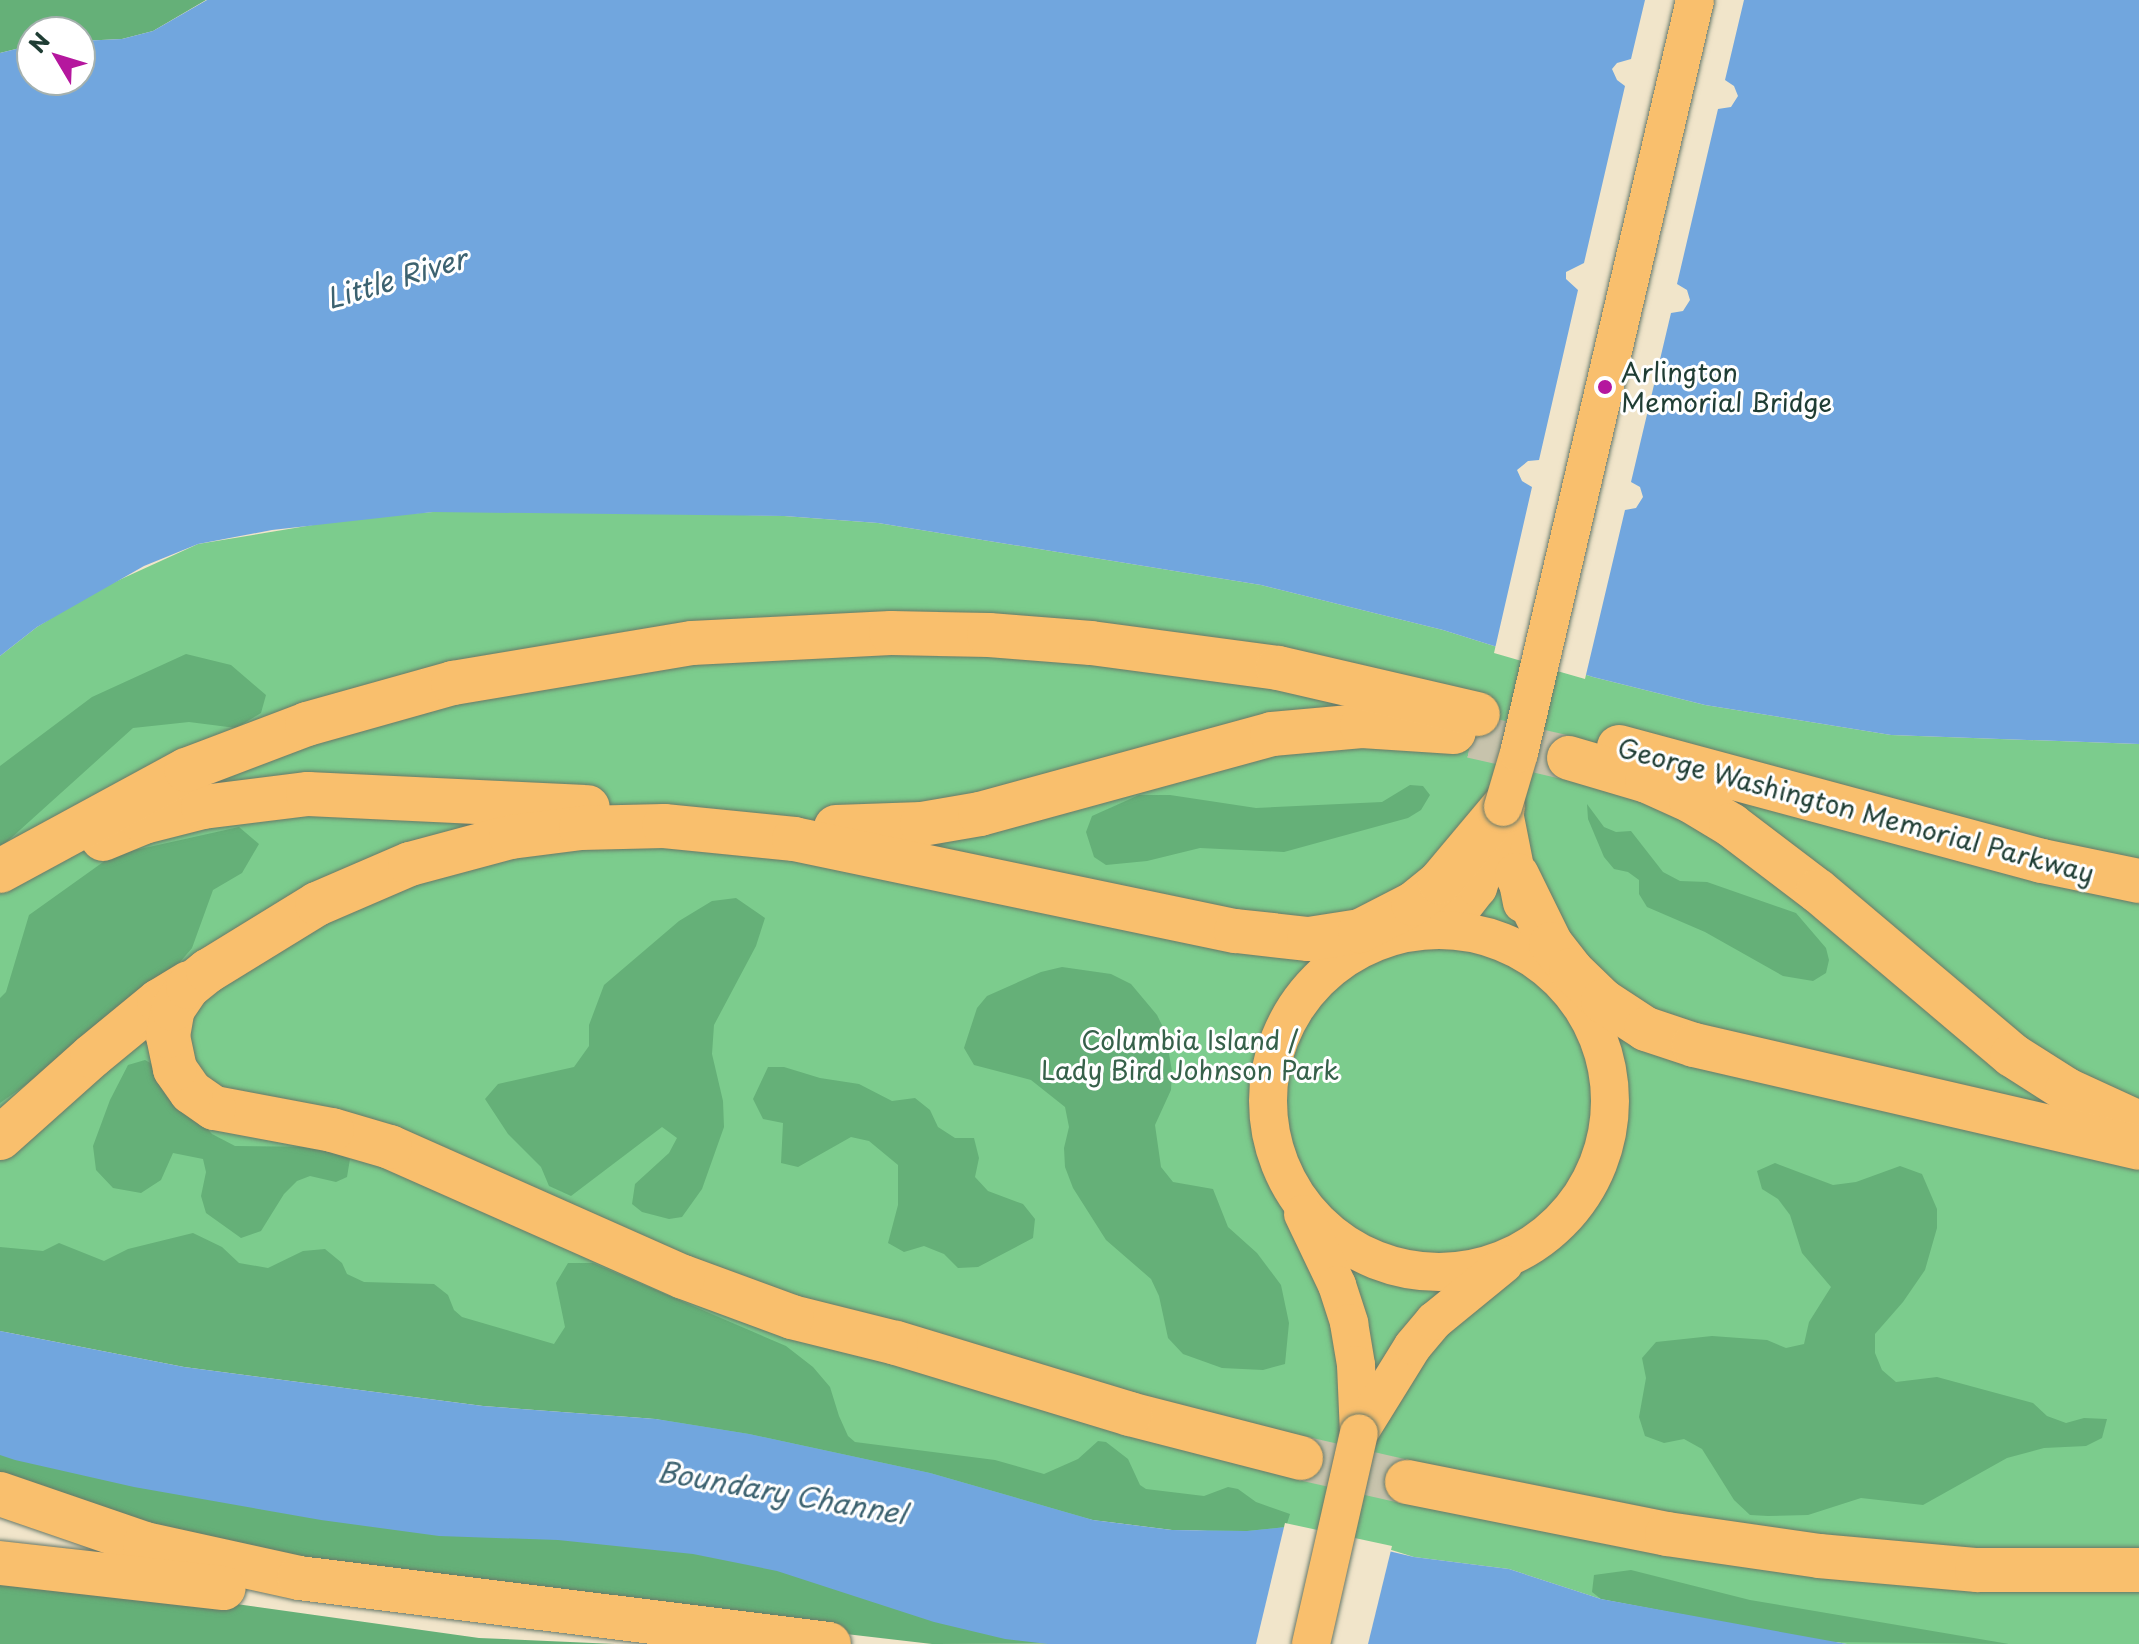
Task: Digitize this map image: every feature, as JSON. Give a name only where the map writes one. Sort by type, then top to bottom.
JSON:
[{"type":"highway","points":[[0,871],[186,770],[281,733],[453,683],[692,643],[891,633],[1042,638],[1181,653],[1278,668],[1475,725],[1336,727],[1272,734],[966,816],[865,828],[796,824],[725,831]]},
{"type":"highway","name":"George Washington Memorial Parkway","points":[[2139,881],[2042,861],[1718,771],[1571,747],[1721,819],[1818,891],[2012,1055],[2067,1090],[2139,1123]]},
{"type":"highway","points":[[0,891],[88,845],[144,822],[203,807],[269,797],[348,794],[596,808],[664,826]]},
{"type":"highway","points":[[0,1138],[159,1001],[317,904],[421,861],[477,845],[545,832],[664,826],[725,831],[874,854],[1236,931],[1291,939],[1318,939],[1376,925],[1428,893],[1503,807]]},
{"type":"highway","points":[[1517,875],[1551,944],[1591,991],[1646,1029],[1725,1052],[2139,1148]]},
{"type":"highway","points":[[1236,931],[1285,953],[1328,953],[1364,947]]},
{"type":"highway","points":[[208,971],[179,997],[173,1009],[168,1036],[169,1052],[183,1082],[201,1101],[214,1108],[332,1130],[390,1147],[671,1271],[792,1317],[896,1343],[1130,1414],[1301,1458]]},
{"type":"highway","points":[[1598,1032],[1670,1053],[1725,1052]]},
{"type":"highway","points":[[1407,1482],[1651,1531],[1819,1556],[1977,1570],[2139,1570]]},
{"type":"highway","points":[[0,1494],[65,1518],[195,1558],[299,1578],[829,1644]]},
{"type":"highway","points":[[0,1563],[322,1600],[430,1595]]},
{"type":"main road","points":[[1439,929],[1455,917],[1478,888],[1519,753],[1695,0]]},
{"type":"main road","points":[[1363,1419],[1434,1321],[1510,1260],[1556,1229],[1579,1203],[1597,1173],[1608,1139],[1613,1105],[1610,1070],[1598,1032],[1586,1012],[1560,983],[1530,936],[1503,807]]},
{"type":"main road","points":[[1311,1644],[1363,1419],[1353,1345],[1343,1303],[1295,1197],[1274,1161],[1265,1131],[1263,1088],[1277,1038],[1306,997],[1339,964],[1364,947],[1396,935],[1439,929],[1505,945],[1560,983]]},
{"type":"main road","points":[[1295,1197],[1340,1237],[1393,1261],[1456,1269],[1510,1260]]},
{"type":"green space","points":[[0,0],[206,0],[153,31],[122,39],[96,40],[96,16],[16,16],[16,49],[0,53]]},
{"type":"green space","name":"Columbia Island / Lady Bird Johnson Park","points":[[433,512],[624,512],[784,516],[878,523],[1261,585],[1443,630],[1593,677],[1705,705],[1891,735],[2139,744],[2139,1644],[1847,1644],[1601,1599],[1509,1569],[1414,1557],[1385,1548],[1093,1520],[656,1419],[0,1331],[0,656],[37,627],[95,591],[198,544],[355,518]]},
{"type":"green space","points":[[186,654],[231,665],[266,695],[261,713],[236,728],[189,722],[133,728],[0,848],[0,766],[92,697]]},
{"type":"green space","points":[[1410,785],[1423,786],[1430,795],[1421,810],[1408,818],[1284,852],[1200,848],[1147,861],[1106,865],[1094,857],[1086,832],[1092,816],[1139,795],[1170,795],[1256,808],[1382,802]]},
{"type":"green space","points":[[1587,804],[1604,827],[1616,832],[1631,831],[1663,872],[1680,881],[1707,882],[1796,913],[1826,948],[1829,960],[1826,973],[1813,981],[1783,976],[1705,932],[1647,907],[1639,894],[1639,880],[1628,872],[1614,869],[1604,857],[1588,819]]},
{"type":"green space","points":[[239,827],[259,844],[242,873],[213,890],[192,948],[150,997],[0,1103],[0,998],[6,992],[29,915],[113,855]]},
{"type":"green space","points":[[736,898],[765,918],[756,946],[714,1025],[712,1054],[723,1101],[724,1127],[702,1189],[682,1217],[669,1219],[642,1212],[632,1204],[635,1184],[669,1153],[677,1138],[662,1127],[571,1196],[549,1186],[541,1167],[508,1134],[485,1099],[498,1084],[574,1067],[589,1046],[589,1025],[604,985],[679,921],[712,901]]},
{"type":"green space","points":[[1062,967],[1111,974],[1131,984],[1157,1015],[1165,1031],[1172,1071],[1171,1090],[1155,1125],[1161,1167],[1173,1182],[1213,1189],[1228,1227],[1257,1253],[1281,1285],[1289,1323],[1285,1364],[1263,1370],[1222,1368],[1183,1354],[1168,1338],[1159,1296],[1151,1279],[1106,1240],[1073,1188],[1065,1167],[1064,1148],[1069,1127],[1065,1107],[1031,1080],[974,1065],[964,1048],[977,1008],[987,996],[1041,972]]},
{"type":"green space","points":[[145,1060],[166,1072],[189,1108],[212,1134],[235,1146],[325,1147],[350,1159],[347,1177],[336,1182],[310,1176],[297,1181],[284,1194],[261,1231],[241,1238],[206,1213],[201,1196],[206,1172],[203,1159],[173,1153],[161,1180],[141,1193],[113,1188],[96,1170],[93,1146],[110,1100],[128,1065]]},
{"type":"green space","points":[[768,1067],[784,1067],[820,1078],[859,1084],[892,1101],[915,1098],[930,1110],[938,1127],[955,1138],[974,1138],[979,1158],[975,1177],[988,1191],[1023,1204],[1035,1219],[1033,1238],[978,1267],[958,1268],[944,1254],[924,1246],[904,1252],[888,1243],[898,1205],[898,1165],[869,1141],[851,1137],[798,1167],[781,1163],[783,1123],[763,1119],[753,1099]]},
{"type":"green space","points":[[1775,1163],[1833,1185],[1856,1182],[1900,1166],[1922,1174],[1937,1209],[1937,1228],[1925,1270],[1875,1334],[1875,1353],[1882,1370],[1896,1382],[1937,1377],[2033,1403],[2047,1416],[2066,1423],[2084,1418],[2107,1419],[2102,1438],[2086,1446],[2044,1448],[2007,1458],[1923,1505],[1861,1498],[1808,1515],[1768,1516],[1750,1515],[1734,1500],[1702,1449],[1684,1439],[1664,1443],[1645,1436],[1639,1417],[1646,1378],[1642,1358],[1656,1342],[1712,1336],[1767,1340],[1786,1348],[1804,1344],[1809,1322],[1831,1287],[1802,1253],[1790,1215],[1778,1199],[1762,1189],[1757,1171]]},
{"type":"green space","points":[[193,1233],[222,1247],[239,1263],[268,1268],[303,1251],[325,1249],[342,1263],[347,1274],[364,1282],[434,1284],[448,1295],[454,1310],[462,1317],[554,1344],[565,1327],[556,1283],[568,1263],[593,1263],[786,1346],[813,1367],[830,1387],[848,1436],[855,1442],[995,1460],[1044,1474],[1078,1459],[1098,1441],[1106,1442],[1128,1459],[1140,1485],[1146,1489],[1204,1496],[1228,1487],[1238,1489],[1256,1502],[1290,1514],[1286,1527],[1247,1531],[1172,1530],[1093,1520],[930,1473],[749,1434],[656,1419],[483,1406],[184,1367],[0,1331],[0,1247],[43,1251],[59,1243],[104,1261],[128,1249]]},
{"type":"green space","points":[[0,1437],[824,1563],[1256,1643],[932,1644],[639,1610],[242,1554],[0,1478]]},
{"type":"green space","points":[[1631,1570],[1750,1600],[2009,1644],[1826,1642],[1601,1599],[1592,1592],[1594,1575]]},
{"type":"green space","points":[[0,1577],[129,1589],[479,1638],[615,1644],[0,1644]]},
{"type":"water","name":"Little River","points":[[207,0],[2139,0],[2139,744],[1891,735],[1705,705],[1593,677],[1443,630],[1261,585],[878,523],[784,516],[433,512],[272,530],[198,544],[144,566],[37,627],[0,656],[0,53],[16,49],[16,96],[96,96],[96,40],[122,39],[153,31]]},
{"type":"water","name":"Boundary Channel","points":[[0,1331],[184,1367],[483,1406],[656,1419],[749,1434],[930,1473],[1093,1520],[1172,1530],[1247,1531],[1286,1527],[1414,1557],[1509,1569],[1601,1599],[1847,1644],[1048,1644],[1005,1639],[934,1622],[777,1571],[693,1554],[558,1540],[439,1536],[321,1520],[134,1487],[15,1460],[0,1455]]},
{"type":"pier","name":"Arlington Memorial Bridge","points":[[1645,0],[1744,0],[1725,80],[1734,86],[1738,96],[1731,107],[1718,109],[1677,284],[1687,290],[1690,300],[1683,311],[1671,313],[1631,482],[1640,487],[1643,497],[1636,508],[1625,510],[1585,679],[1494,653],[1532,487],[1522,481],[1517,470],[1528,461],[1539,460],[1578,290],[1566,279],[1566,272],[1584,263],[1625,86],[1617,80],[1612,69],[1617,63],[1631,59]]},
{"type":"pier","points":[[1285,1523],[1392,1546],[1368,1644],[1256,1644]]},
{"type":"tunnel","points":[[1472,736],[1569,758]]},
{"type":"tunnel","points":[[1301,1458],[1407,1482]]},
{"type":"place","name":"Arlington Memorial Bridge","points":[[1605,387]]}]
